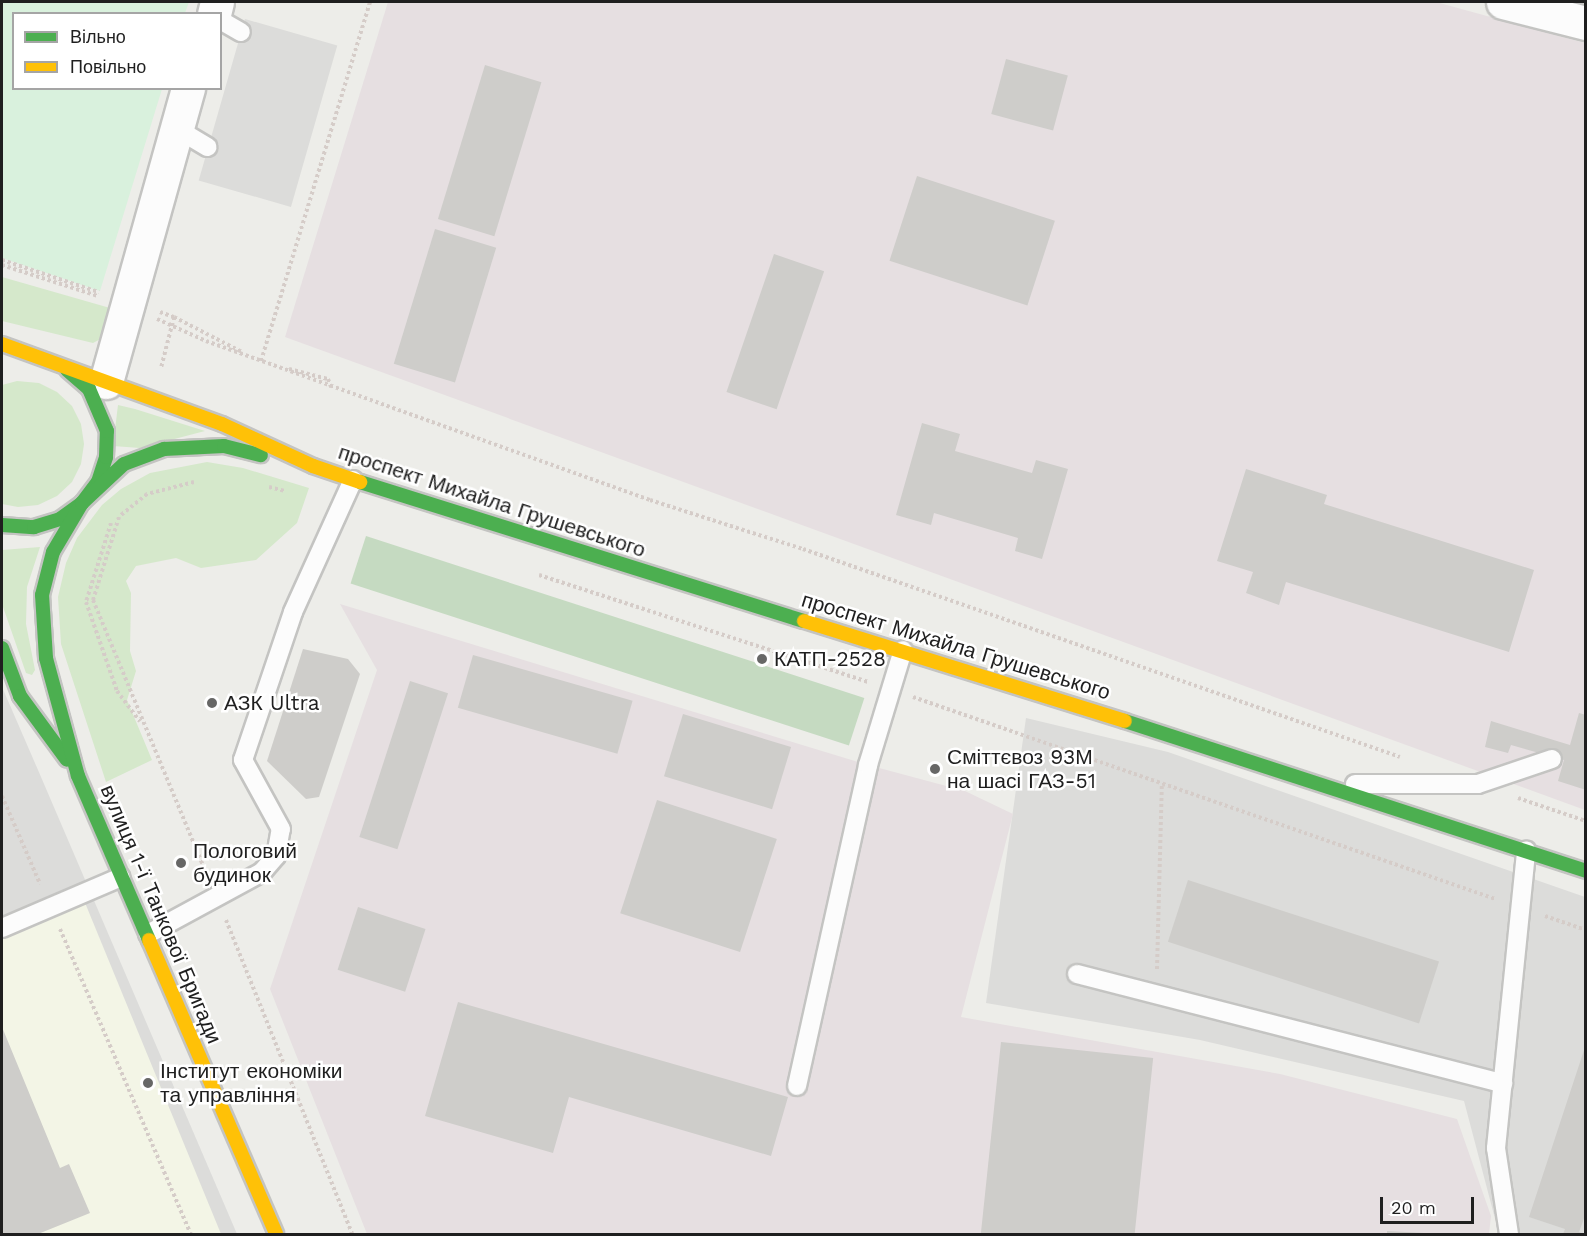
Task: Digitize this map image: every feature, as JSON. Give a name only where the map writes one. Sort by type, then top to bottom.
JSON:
[{"type":"street","points":[[1503,2],[1586,23]]},
{"type":"street","points":[[2,525],[34,527],[60,519],[82,503],[98,482],[106,457],[106,382],[174,127],[187,90]]},
{"type":"street","name":"проспект Михайла Грушевського","points":[[2,344],[222,424],[313,466],[353,480],[1331,785],[1586,871]]},
{"type":"street","points":[[2,360],[24,357],[51,362],[72,373],[89,389],[107,431]]},
{"type":"street","name":"проспект Михайла Грушевського","points":[[82,503],[124,464],[164,449],[224,446],[313,466]]},
{"type":"street","name":"вулиця 1-ї Танкової Бригади","points":[[82,503],[53,552],[42,595],[46,658],[78,776],[276,1234]]},
{"type":"street","name":"вулиця 1-ї Танкової Бригади","points":[[2,648],[20,696],[78,776]]},
{"type":"lane","points":[[222,21],[241,33]]},
{"type":"lane","points":[[174,127],[207,147]]},
{"type":"lane","points":[[148,934],[262,872],[276,856],[281,829],[243,760],[293,612],[353,480]]},
{"type":"lane","points":[[797,1086],[888,689],[903,650]]},
{"type":"lane","points":[[1331,785],[1478,784],[1552,759]]},
{"type":"lane","points":[[1509,1234],[1496,1148],[1526,851]]},
{"type":"lane","points":[[2,928],[121,877]]},
{"type":"lane","points":[[1077,974],[1503,1083]]},
{"type":"path","points":[[261,361],[370,2]]},
{"type":"path","points":[[2,265],[127,306],[331,387],[650,500],[803,549],[1402,758]]},
{"type":"path","points":[[174,317],[261,361]]},
{"type":"path","points":[[93,600],[119,517],[147,494],[207,479]]},
{"type":"path","points":[[263,486],[319,498],[339,507]]},
{"type":"path","points":[[142,490],[112,519],[86,602],[117,691],[144,726]]},
{"type":"path","points":[[527,571],[888,689],[1586,930]]},
{"type":"path","points":[[1156,994],[1162,783]]},
{"type":"path","points":[[1478,784],[1586,820]]},
{"type":"path","points":[[2,796],[191,1234]]},
{"type":"shaded area","points":[[388,2],[1436,2],[1585,43],[1585,810],[285,337]]},
{"type":"shaded area","points":[[245,19],[337,45],[291,207],[199,180]]},
{"type":"shaded area","points":[[340,604],[868,765],[965,791],[1013,814],[961,1017],[1280,1074],[1457,1119],[1491,1216],[1489,1234],[367,1234],[270,989],[377,670]]},
{"type":"shaded area","points":[[2,687],[38,770],[237,1234],[2,1234]]},
{"type":"shaded area","points":[[1026,718],[1168,752],[1585,897],[1585,1234],[1499,1234],[1464,1101],[1200,1040],[986,1003]]},
{"type":"shaded area","points":[[81,893],[221,1234],[2,1234],[2,929]]},
{"type":"green space","points":[[2,2],[189,2],[185,12],[12,12],[12,90],[162,90],[100,291],[2,258]]},
{"type":"green space","points":[[2,277],[117,310],[106,336],[93,343],[2,321]]},
{"type":"green space","points":[[17,381],[39,383],[57,392],[72,406],[81,424],[84,444],[81,464],[72,482],[57,496],[38,505],[18,507],[2,504],[2,385]]},
{"type":"green space","points":[[118,405],[205,431],[140,448],[113,446]]},
{"type":"green space","points":[[207,462],[243,468],[309,488],[297,523],[256,560],[201,568],[176,558],[136,566],[126,581],[131,593],[130,651],[136,671],[127,700],[152,760],[106,782],[61,644],[58,597],[66,563],[77,538],[102,505],[121,489],[150,473]]},
{"type":"green space","points":[[366,536],[864,698],[849,745],[351,584]]},
{"type":"green space","points":[[40,547],[27,587],[26,624],[35,670],[32,675],[26,673],[2,604],[2,550]]},
{"type":"building","points":[[1006,59],[1068,76],[1053,131],[991,114]]},
{"type":"building","points":[[485,65],[541,82],[494,236],[438,219]]},
{"type":"building","points":[[917,176],[1055,221],[1027,305],[889,261]]},
{"type":"building","points":[[435,229],[496,248],[455,383],[394,364]]},
{"type":"building","points":[[774,254],[824,271],[777,409],[726,392]]},
{"type":"building","points":[[922,423],[960,434],[955,451],[1032,473],[1036,460],[1068,469],[1042,559],[1015,551],[1018,538],[934,513],[931,525],[896,515]]},
{"type":"building","points":[[1246,469],[1327,495],[1324,504],[1534,570],[1509,652],[1286,582],[1279,605],[1246,593],[1253,572],[1217,561]]},
{"type":"building","points":[[303,649],[348,659],[360,674],[319,797],[306,799],[267,761]]},
{"type":"building","points":[[473,655],[633,701],[617,754],[458,708]]},
{"type":"building","points":[[410,681],[448,693],[397,849],[359,837]]},
{"type":"building","points":[[1579,713],[1586,715],[1586,790],[1558,781],[1564,760],[1511,745],[1508,753],[1485,747],[1491,721],[1570,745]]},
{"type":"building","points":[[683,714],[791,747],[772,809],[664,776]]},
{"type":"building","points":[[657,800],[777,839],[740,952],[620,913]]},
{"type":"building","points":[[1188,880],[1439,962],[1419,1023],[1168,942]]},
{"type":"building","points":[[358,907],[426,929],[405,992],[338,970]]},
{"type":"building","points":[[458,1002],[788,1097],[771,1156],[569,1097],[553,1153],[425,1116]]},
{"type":"building","points":[[2,1027],[60,1168],[69,1164],[90,1213],[38,1234],[2,1234]]},
{"type":"building","points":[[1001,1042],[1153,1058],[1135,1234],[981,1234]]},
{"type":"building","points":[[1586,1044],[1586,1213],[1579,1232],[1584,1234],[1563,1234],[1565,1229],[1529,1217]]},
{"type":"building","points":[[1387,1231],[1424,1233],[1424,1234],[1387,1234]]},
{"type":"traffic: fast","points":[[2,525],[34,527],[60,519],[82,503],[98,482],[106,457],[107,431],[89,389],[67,370]]},
{"type":"traffic: fast","points":[[149,940],[78,776],[46,658],[42,595],[53,552],[82,503],[124,464],[164,449],[224,446],[261,455]]},
{"type":"traffic: fast","points":[[360,482],[804,621]]},
{"type":"traffic: fast","points":[[2,648],[20,696],[67,760]]},
{"type":"traffic: fast","points":[[1125,721],[1586,871]]},
{"type":"traffic: slow","points":[[2,344],[222,424],[313,466],[360,482]]},
{"type":"traffic: slow","points":[[804,621],[1125,721]]},
{"type":"traffic: slow","points":[[149,940],[276,1234]]},
{"type":"place","name":"КАТП-2528","points":[[762,659]]},
{"type":"place","name":"АЗК Ultra","points":[[212,703]]},
{"type":"place","name":"Сміттєвоз 93М на шасі ГАЗ-51","points":[[935,769]]},
{"type":"place","name":"Пологовий будинок","points":[[181,863]]},
{"type":"place","name":"Інститут економіки та управління","points":[[148,1083]]}]
